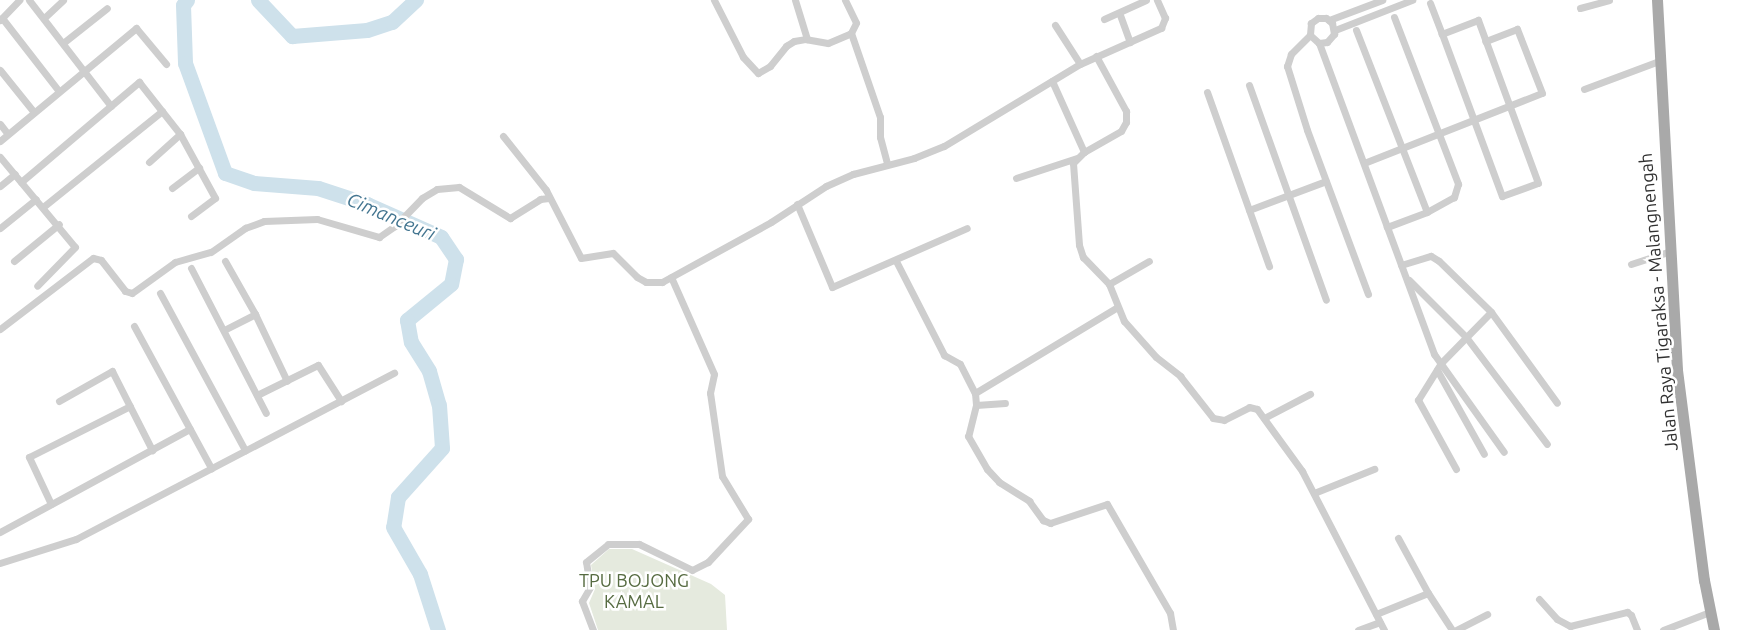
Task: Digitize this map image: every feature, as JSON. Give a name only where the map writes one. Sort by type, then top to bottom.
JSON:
[{"type":"main road","name":"Jalan Raya Tigaraksa - Malangnengah","points":[[1657,0],[1658,61],[1677,370],[1714,630]]},
{"type":"street","points":[[19,0],[1,19],[58,90]]},
{"type":"street","points":[[29,0],[111,106]]},
{"type":"street","points":[[44,18],[63,0]]},
{"type":"street","points":[[714,0],[744,57],[758,73],[770,66],[786,46],[808,39],[828,43],[851,33],[856,22],[844,0]]},
{"type":"street","points":[[795,0],[808,39]]},
{"type":"street","points":[[1104,19],[1120,15],[1146,0]]},
{"type":"street","points":[[503,136],[539,178],[581,258],[613,253],[646,282],[662,282],[771,222],[826,186],[944,146],[1080,64],[1163,25],[1165,15],[1157,0]]},
{"type":"street","points":[[1329,20],[1382,0]]},
{"type":"street","points":[[1319,43],[1330,40],[1335,30],[1412,0]]},
{"type":"street","points":[[1580,8],[1609,0]]},
{"type":"street","points":[[1430,3],[1502,196],[1538,183],[1478,20],[1442,34]]},
{"type":"street","points":[[63,43],[107,8]]},
{"type":"street","points":[[1120,15],[1130,42]]},
{"type":"street","points":[[1335,30],[1329,20],[1322,17],[1314,20],[1310,27],[1310,35],[1291,54],[1287,66],[1326,181],[1368,294]]},
{"type":"street","points":[[1387,227],[1427,212],[1454,197],[1458,190],[1439,134],[1394,17]]},
{"type":"street","points":[[1055,25],[1080,64]]},
{"type":"street","points":[[0,140],[58,90],[136,28],[166,64]]},
{"type":"street","points":[[1364,163],[1542,93],[1517,29],[1485,41]]},
{"type":"street","points":[[1356,30],[1427,212]]},
{"type":"street","points":[[851,33],[880,117],[880,137],[887,164]]},
{"type":"street","points":[[1310,35],[1319,43],[1439,367],[1484,454]]},
{"type":"street","points":[[1016,178],[1077,157],[1121,131],[1126,122],[1126,111],[1096,56]]},
{"type":"street","points":[[1584,89],[1658,61]]},
{"type":"street","points":[[0,70],[33,111]]},
{"type":"street","points":[[1052,81],[1084,152]]},
{"type":"street","points":[[21,182],[139,82],[180,134],[215,198],[191,216]]},
{"type":"street","points":[[1249,85],[1287,197],[1326,300]]},
{"type":"street","points":[[1207,92],[1269,266]]},
{"type":"street","points":[[43,207],[162,111]]},
{"type":"street","points":[[0,124],[7,133]]},
{"type":"street","points":[[149,162],[180,134]]},
{"type":"street","points":[[0,157],[59,224],[75,249],[36,286]]},
{"type":"street","points":[[1077,157],[1072,168],[1080,252],[1109,284],[1116,308],[1138,338],[1180,376],[1213,418],[1224,420],[1249,407],[1257,409],[1314,493],[1384,630]]},
{"type":"street","points":[[172,188],[199,168]]},
{"type":"street","points":[[0,186],[15,174]]},
{"type":"street","points":[[1250,210],[1326,181]]},
{"type":"street","points":[[0,329],[94,258],[101,260],[125,291],[132,292],[175,262],[211,252],[245,228],[264,221],[317,219],[374,237],[395,226],[428,193],[450,186],[463,189],[510,218],[540,199],[549,198]]},
{"type":"street","points":[[0,228],[36,199]]},
{"type":"street","points":[[797,204],[832,287],[896,261],[967,228]]},
{"type":"street","points":[[14,261],[59,224]]},
{"type":"street","points":[[1631,264],[1669,252]]},
{"type":"street","points":[[1401,265],[1431,256],[1491,312],[1556,403]]},
{"type":"street","points":[[225,261],[255,314],[286,381]]},
{"type":"street","points":[[896,261],[944,356],[960,364],[975,393],[976,405],[968,436],[987,469],[999,482],[1029,501],[1047,522],[1055,522],[1107,504],[1170,613],[1173,630]]},
{"type":"street","points":[[1109,284],[1149,261]]},
{"type":"street","points":[[191,268],[266,413]]},
{"type":"street","points":[[593,630],[582,601],[590,587],[586,562],[608,544],[639,544],[692,570],[708,562],[748,519],[722,476],[710,394],[714,374],[671,277]]},
{"type":"street","points":[[1406,277],[1466,337],[1547,444]]},
{"type":"street","points":[[160,293],[246,450]]},
{"type":"street","points":[[975,393],[1116,308]]},
{"type":"street","points":[[1456,469],[1418,400],[1439,367],[1491,312]]},
{"type":"street","points":[[224,330],[255,314]]},
{"type":"street","points":[[134,326],[211,468]]},
{"type":"street","points":[[257,395],[318,365],[341,401]]},
{"type":"street","points":[[1439,367],[1504,452]]},
{"type":"street","points":[[58,400],[112,371],[152,450]]},
{"type":"street","points":[[0,563],[76,539],[394,373]]},
{"type":"street","points":[[1264,418],[1310,394]]},
{"type":"street","points":[[976,405],[1005,402]]},
{"type":"street","points":[[51,504],[29,457],[130,406]]},
{"type":"street","points":[[0,532],[190,429]]},
{"type":"street","points":[[1314,493],[1374,469]]},
{"type":"street","points":[[1398,538],[1428,593],[1452,630]]},
{"type":"street","points":[[1376,614],[1428,593]]},
{"type":"street","points":[[1539,598],[1557,619],[1570,626],[1627,612],[1632,615],[1637,630]]},
{"type":"street","points":[[1663,630],[1710,612]]},
{"type":"street","points":[[1456,630],[1487,614]]},
{"type":"street","points":[[1358,630],[1380,622]]},
{"type":"green space","name":"TPU BOJONG KAMAL","points":[[609,549],[632,549],[711,584],[725,595],[727,630],[598,630],[589,603],[595,589],[591,565]]},
{"type":"waterway","name":"Cimanceuri","points":[[187,0],[183,5],[185,63],[225,173],[254,183],[318,188],[367,204],[441,237],[456,259],[451,284],[407,320],[411,342],[429,371],[439,405],[442,448],[398,497],[393,527],[420,574],[438,630]]},
{"type":"waterway","name":"Cimanceuri","points":[[258,0],[292,36],[367,30],[392,22],[416,0]]}]
